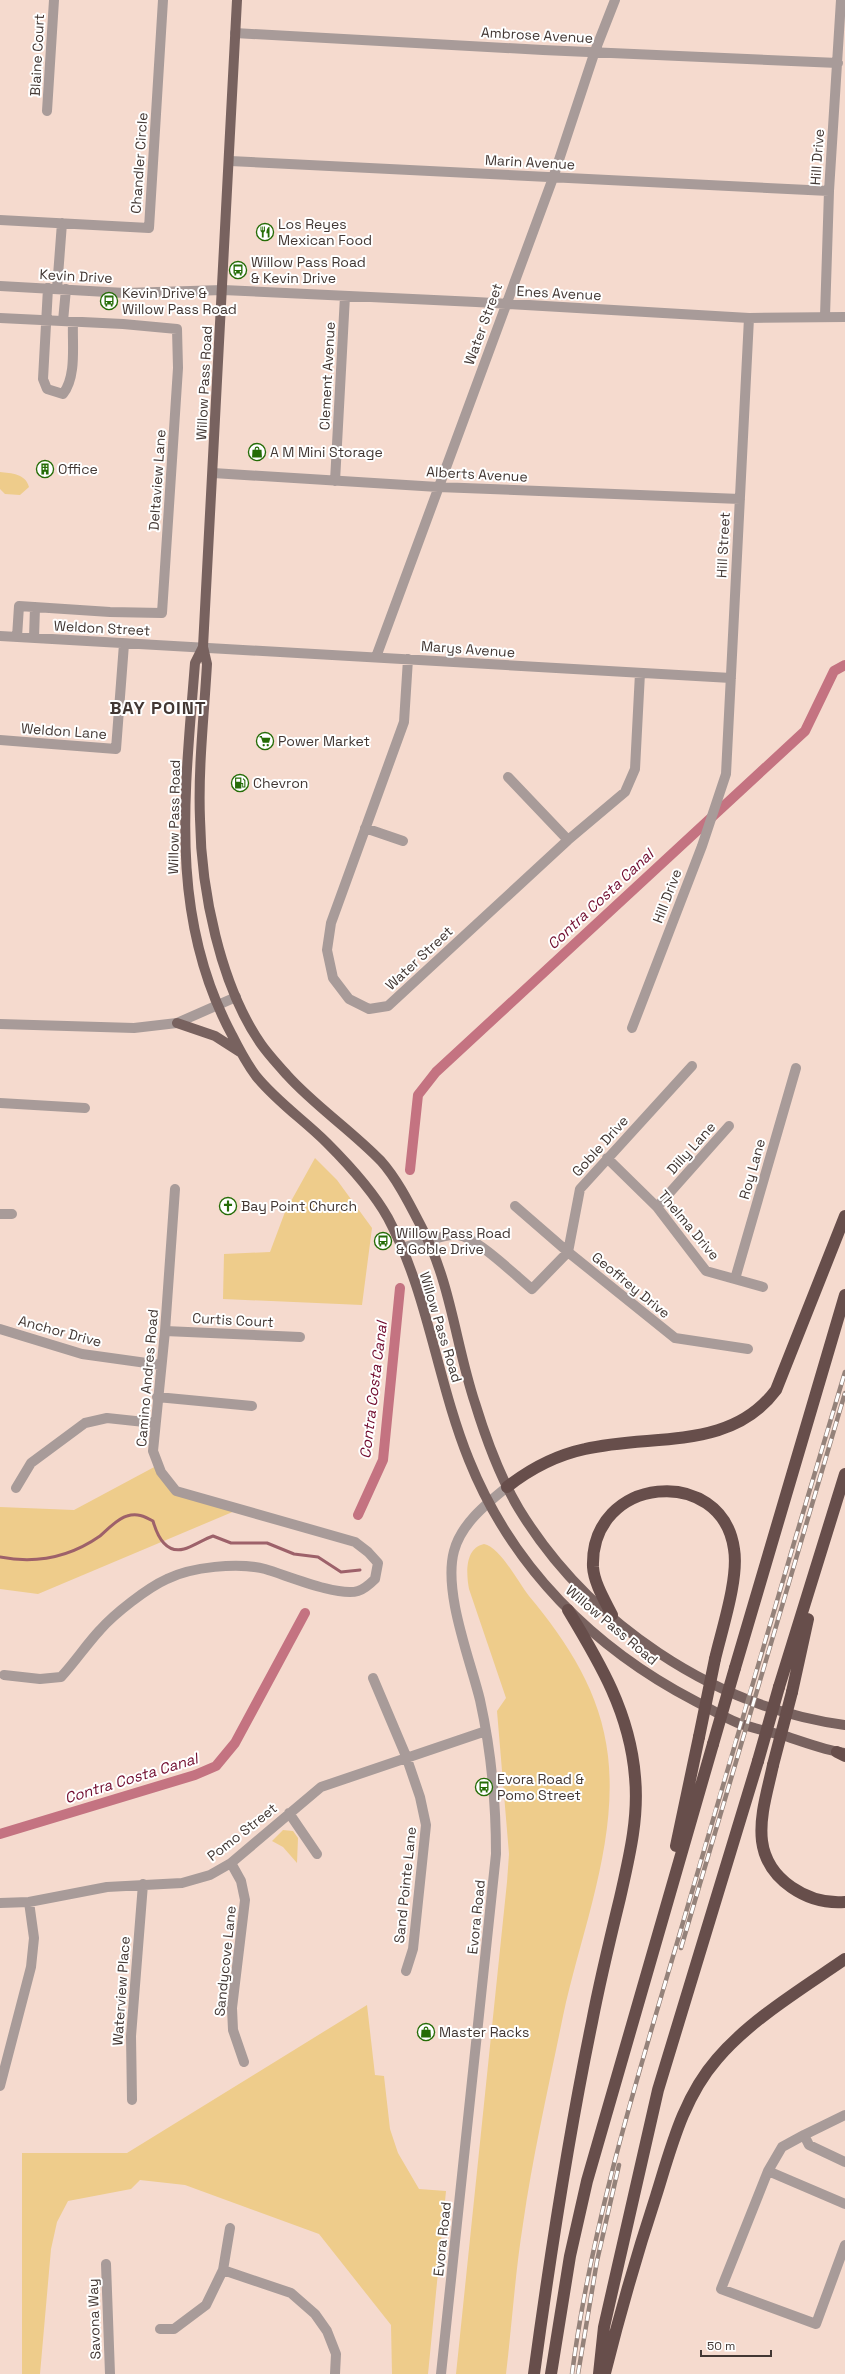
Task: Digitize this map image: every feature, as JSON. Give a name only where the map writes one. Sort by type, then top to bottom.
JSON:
[{"type":"highway","points":[[507,1487],[524,1474],[558,1457],[585,1449],[616,1444],[716,1432],[746,1419],[765,1405],[776,1390],[845,1216]]},
{"type":"highway","points":[[551,2374],[570,2256],[587,2181],[735,1668],[845,1295]]},
{"type":"highway","points":[[599,2374],[604,2327],[658,2090],[779,1687],[845,1474]]},
{"type":"highway","points":[[612,1615],[599,1588],[593,1568],[595,1547],[602,1528],[614,1512],[628,1500],[645,1492],[662,1491],[682,1492],[700,1500],[715,1511],[727,1528],[734,1548],[734,1576],[647,1972]]},
{"type":"highway","points":[[824,1542],[792,1692],[764,1807],[762,1832],[764,1851],[770,1864],[781,1878],[801,1894],[823,1901],[845,1902]]},
{"type":"highway","points":[[534,2374],[551,2259],[586,2049],[630,1851],[636,1801],[633,1754],[622,1711],[602,1666],[568,1610]]},
{"type":"highway","points":[[605,2374],[626,2288],[678,2126],[694,2091],[716,2059],[735,2040],[845,1959]]},
{"type":"main road","name":"Willow Pass Road","points":[[237,0],[230,161],[203,647],[207,664],[199,816],[202,857],[210,915],[236,998],[260,1043],[289,1078],[384,1164],[411,1207],[429,1242],[442,1278],[475,1403],[507,1487],[520,1511],[576,1583],[634,1635],[675,1664],[742,1698],[821,1721],[845,1725]]},
{"type":"main road","name":"Willow Pass Road","points":[[203,647],[195,663],[185,852],[193,928],[198,951],[216,1005],[255,1075],[282,1104],[326,1142],[360,1181],[388,1218],[417,1289],[451,1410],[469,1460],[488,1502],[503,1530],[519,1553],[568,1610],[662,1684],[736,1722],[842,1754]]},
{"type":"main road","points":[[177,1023],[215,1036],[242,1053]]},
{"type":"street","name":"Blaine Court","points":[[47,111],[54,0]]},
{"type":"street","name":"Chandler Circle","points":[[0,220],[149,228],[163,0]]},
{"type":"street","name":"Water Street","points":[[376,657],[553,178],[594,51],[615,0]]},
{"type":"street","name":"Hill Drive","points":[[825,316],[829,191],[841,0]]},
{"type":"street","name":"Ambrose Avenue","points":[[235,33],[838,63]]},
{"type":"street","name":"Marin Avenue","points":[[230,161],[829,191]]},
{"type":"street","points":[[57,289],[59,321],[43,379],[47,389],[63,394],[68,387],[71,376],[59,321],[57,289],[62,223]]},
{"type":"street","name":"Kevin Drive","points":[[0,286],[125,293],[223,290]]},
{"type":"street","name":"Enes Avenue","points":[[223,290],[749,318],[796,319],[825,316],[845,317]]},
{"type":"street","name":"Clement Avenue","points":[[335,481],[345,296]]},
{"type":"street","points":[[0,318],[59,321]]},
{"type":"street","name":"Hill Street","points":[[726,774],[749,318]]},
{"type":"street","name":"Deltaview Lane","points":[[17,637],[19,606],[110,612],[162,613],[178,368],[177,329],[59,321]]},
{"type":"street","name":"Alberts Avenue","points":[[213,473],[438,487],[740,499]]},
{"type":"street","points":[[34,638],[35,607]]},
{"type":"street","name":"Weldon Street","points":[[0,636],[124,644],[203,647]]},
{"type":"street","name":"Weldon Lane","points":[[0,740],[116,749],[124,644]]},
{"type":"street","name":"Marys Avenue","points":[[203,647],[731,678]]},
{"type":"street","name":"Water Street","points":[[408,659],[404,722],[330,923],[327,950],[333,978],[349,999],[369,1009],[388,1006],[568,840],[625,792],[635,769],[640,673]]},
{"type":"street","name":"Hill Drive","points":[[632,1028],[702,846],[726,774]]},
{"type":"street","points":[[508,777],[568,840]]},
{"type":"street","points":[[365,828],[403,841]]},
{"type":"street","points":[[0,1024],[134,1028],[177,1023],[216,1005],[236,998]]},
{"type":"street","name":"Goble Drive","points":[[568,1252],[580,1189],[692,1066]]},
{"type":"street","name":"Roy Lane","points":[[735,1279],[796,1068]]},
{"type":"street","points":[[0,1103],[85,1108]]},
{"type":"street","name":"Dilly Lane","points":[[657,1207],[729,1126]]},
{"type":"street","name":"Thelma Drive","points":[[607,1158],[657,1207],[706,1271],[763,1287]]},
{"type":"street","name":"Camino Andres Road","points":[[4,1676],[40,1679],[61,1677],[100,1630],[144,1593],[167,1578],[201,1569],[237,1566],[264,1569],[305,1583],[358,1591],[375,1578],[378,1563],[368,1552],[355,1542],[176,1491],[161,1472],[153,1451],[154,1423],[165,1331],[175,1189]]},
{"type":"street","name":"Geoffrey Drive","points":[[515,1206],[568,1252],[675,1338],[748,1349]]},
{"type":"street","points":[[0,1214],[12,1214]]},
{"type":"street","points":[[401,1248],[429,1242],[444,1236],[458,1235],[472,1240],[532,1289],[568,1252]]},
{"type":"street","name":"Anchor Drive","points":[[0,1329],[82,1354],[160,1365]]},
{"type":"street","name":"Curtis Court","points":[[165,1331],[300,1337]]},
{"type":"street","points":[[157,1397],[252,1406]]},
{"type":"street","points":[[16,1488],[31,1463],[85,1423],[107,1418],[154,1423]]},
{"type":"street","name":"Evora Road","points":[[441,2374],[494,1881],[494,1799],[486,1731],[450,1579],[454,1551],[459,1538],[467,1525],[488,1502],[507,1487]]},
{"type":"street","name":"Sand Pointe Lane","points":[[373,1678],[406,1756],[420,1797],[426,1825],[413,1949],[406,1971]]},
{"type":"street","name":"Pomo Street","points":[[0,1903],[29,1902],[107,1887],[182,1883],[210,1875],[231,1863],[321,1787],[406,1756],[486,1731]]},
{"type":"street","points":[[289,1813],[317,1854]]},
{"type":"street","name":"Sandycove Lane","points":[[231,1863],[241,1881],[245,1900],[232,2008],[233,2030],[244,2062]]},
{"type":"street","name":"Waterview Place","points":[[132,2100],[131,2036],[143,1884]]},
{"type":"street","points":[[0,2086],[30,1967],[34,1938],[29,1902]]},
{"type":"street","points":[[845,2115],[782,2147],[768,2171],[722,2289],[816,2324],[845,2245]]},
{"type":"street","points":[[804,2136],[809,2145],[845,2162]]},
{"type":"street","points":[[768,2171],[845,2204]]},
{"type":"street","points":[[160,2329],[174,2329],[206,2304],[223,2270],[230,2228]]},
{"type":"street","name":"Savona Way","points":[[106,2264],[110,2374]]},
{"type":"street","points":[[223,2270],[292,2293],[315,2314],[327,2331],[336,2354],[335,2374]]},
{"type":"shaded area","points":[[0,472],[18,475],[25,479],[29,487],[20,495],[5,494],[0,489]]},
{"type":"shaded area","points":[[315,1158],[337,1180],[372,1228],[362,1305],[223,1299],[224,1254],[270,1252],[285,1212]]},
{"type":"shaded area","points":[[158,1465],[176,1491],[242,1508],[38,1594],[0,1589],[0,1507],[74,1510]]},
{"type":"shaded area","points":[[484,1544],[496,1551],[502,1558],[557,1632],[580,1670],[598,1711],[604,1733],[608,1756],[610,1789],[608,1822],[603,1854],[588,1920],[563,2016],[532,2172],[518,2262],[506,2374],[456,2374],[509,1854],[497,1711],[506,1698],[469,1589],[467,1576],[468,1562],[473,1550]]},
{"type":"shaded area","points":[[283,1830],[293,1831],[298,1838],[297,1863],[283,1847],[272,1841]]},
{"type":"shaded area","points":[[367,2005],[375,2075],[384,2076],[390,2129],[398,2153],[419,2189],[446,2191],[428,2374],[392,2374],[391,2325],[319,2234],[185,2185],[140,2180],[131,2189],[68,2201],[57,2222],[51,2249],[40,2374],[22,2374],[22,2153],[127,2153]]},
{"type":"waterway","name":"Contra Costa Canal","points":[[410,1170],[418,1095],[436,1072],[805,731],[834,671],[845,665]]},
{"type":"waterway","name":"Contra Costa Canal","points":[[358,1515],[383,1460],[400,1288]]},
{"type":"waterway","points":[[0,1557],[27,1560],[65,1554],[89,1543],[120,1519],[127,1516],[137,1515],[153,1521],[163,1542],[172,1549],[177,1550],[191,1547],[213,1536],[231,1543],[267,1543],[294,1554],[318,1557],[341,1572],[360,1570]]},
{"type":"waterway","name":"Contra Costa Canal","points":[[0,1834],[195,1775],[216,1766],[235,1743],[305,1613]]},
{"type":"railway","points":[[572,2374],[580,2319],[602,2210],[630,2103],[845,1372]]},
{"type":"railway","points":[[681,1948],[845,1393]]},
{"type":"railway","points":[[578,2374],[597,2261],[619,2165]]},
{"type":"place","name":"Los Reyes Mexican Food","points":[[265,232]]},
{"type":"place","name":"Willow Pass Road & Kevin Drive","points":[[238,270]]},
{"type":"place","name":"Kevin Drive & Willow Pass Road","points":[[109,301]]},
{"type":"place","name":"A M Mini Storage","points":[[257,452]]},
{"type":"place","name":"Office","points":[[45,469]]},
{"type":"place","name":"Power Market","points":[[265,741]]},
{"type":"place","name":"Chevron","points":[[240,783]]},
{"type":"place","name":"Bay Point Church","points":[[228,1206]]},
{"type":"place","name":"Willow Pass Road & Goble Drive","points":[[383,1241]]},
{"type":"place","name":"Evora Road & Pomo Street","points":[[484,1787]]},
{"type":"place","name":"Master Racks","points":[[426,2032]]},
{"type":"district","name":"BAY POINT","points":[[158,707]]}]
